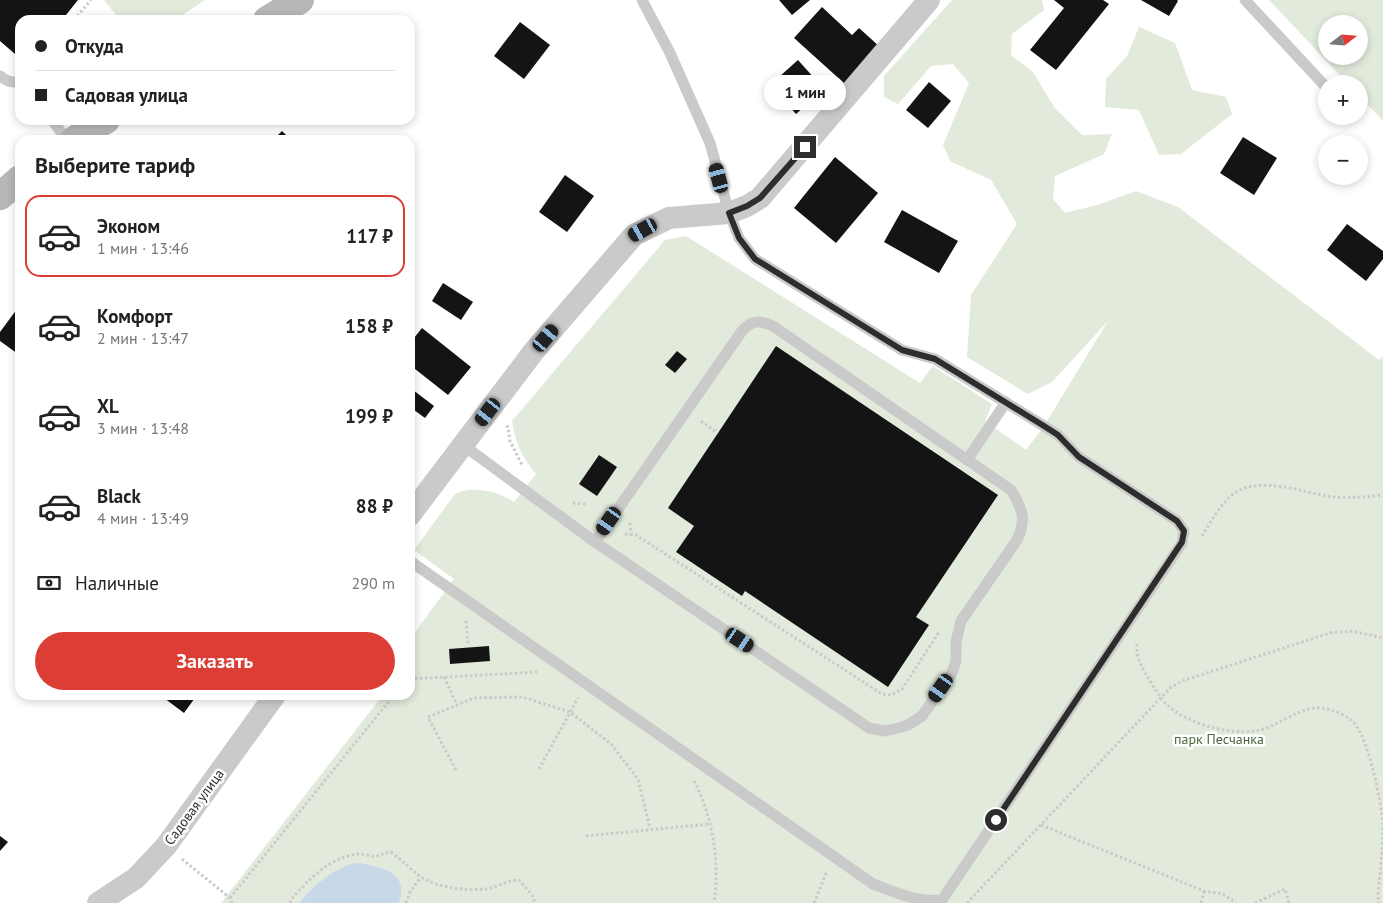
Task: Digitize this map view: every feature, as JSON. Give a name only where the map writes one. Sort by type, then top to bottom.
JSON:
[{"type":"main road","points":[[275,15],[300,0]]},
{"type":"main road","points":[[82,135],[98,125]]},
{"type":"main road","points":[[0,196],[15,183]]},
{"type":"street","points":[[415,508],[534,351],[634,235],[669,218],[729,213],[747,206],[760,198],[929,0]]},
{"type":"street","name":"Садовая улица","points":[[98,903],[136,878],[166,846],[272,700]]},
{"type":"lane","points":[[415,564],[873,884],[911,898],[931,902],[942,900],[1182,542],[1184,531],[1177,521],[1079,457],[1058,435],[935,359],[902,350],[755,259],[739,238],[729,213],[710,143],[670,53],[642,0]]},
{"type":"lane","points":[[1245,0],[1318,78]]},
{"type":"lane","points":[[0,76],[15,83]]},
{"type":"lane","points":[[463,445],[595,542],[869,728],[885,730],[898,728],[908,725],[922,716],[951,675],[956,661],[956,642],[961,622],[1017,540],[1022,529],[1019,502],[1011,490],[773,326],[764,322],[754,321],[742,331],[595,542]]},
{"type":"lane","points":[[967,460],[1006,402]]},
{"type":"path","points":[[78,15],[91,0]]},
{"type":"path","points":[[698,420],[718,433]]},
{"type":"path","points":[[508,427],[510,441],[518,460],[526,471]]},
{"type":"path","points":[[1199,541],[1227,500],[1233,494],[1251,486],[1277,486],[1331,496],[1358,498],[1383,494]]},
{"type":"path","points":[[570,501],[576,504],[587,504]]},
{"type":"path","points":[[625,534],[636,535],[882,694],[892,695],[902,688],[944,625]]},
{"type":"path","points":[[967,903],[1170,688],[1182,681],[1330,633],[1352,631],[1383,638]]},
{"type":"path","points":[[1138,638],[1136,645],[1138,658],[1161,698],[1178,714],[1206,726],[1239,732],[1256,731],[1304,710],[1320,708],[1338,712],[1355,724],[1365,741],[1375,778],[1383,826],[1379,903]]},
{"type":"path","points":[[415,679],[548,671],[576,676]]},
{"type":"path","points":[[444,677],[456,705]]},
{"type":"path","points":[[456,770],[428,717],[474,698],[522,697],[570,712],[612,744],[638,779],[650,829]]},
{"type":"path","points":[[230,898],[390,700]]},
{"type":"path","points":[[539,769],[570,712]]},
{"type":"path","points":[[690,774],[701,796],[710,824],[715,859],[714,903]]},
{"type":"path","points":[[586,836],[710,824]]},
{"type":"path","points":[[1041,825],[1204,891],[1222,894],[1236,903]]},
{"type":"path","points":[[166,846],[230,898],[232,903]]},
{"type":"path","points":[[290,903],[293,897],[322,868],[340,858],[358,854],[376,856],[381,853],[391,852],[422,877],[449,887],[475,890],[497,887],[510,880],[519,880],[532,895],[535,903]]},
{"type":"path","points":[[814,903],[834,856]]},
{"type":"path","points":[[406,903],[410,892],[422,877]]},
{"type":"path","points":[[1255,903],[1285,889],[1289,903]]},
{"type":"path","points":[[1201,903],[1204,891]]},
{"type":"green space","points":[[104,0],[205,0],[182,15],[116,15]]},
{"type":"green space","name":"парк Песчанка","points":[[952,0],[1042,0],[1044,10],[1012,34],[1011,55],[1033,72],[1054,107],[1082,135],[1112,134],[1104,154],[1055,176],[1053,199],[1065,213],[1097,205],[1136,191],[1178,207],[1379,360],[1383,356],[1383,903],[221,903],[379,700],[415,700],[415,632],[454,579],[415,551],[415,549],[455,494],[470,490],[493,492],[514,502],[536,474],[520,449],[512,421],[665,240],[686,236],[920,383],[933,366],[992,404],[985,421],[1026,450],[1044,426],[1108,321],[1052,382],[1028,394],[967,357],[971,295],[1017,224],[991,180],[950,161],[943,145],[969,83],[953,64],[931,66],[898,104],[884,97],[884,76]]},
{"type":"green space","points":[[1269,0],[1383,0],[1383,121],[1368,105],[1368,75],[1340,75],[1330,65],[1368,65],[1368,15],[1318,15],[1318,52]]},
{"type":"green space","points":[[1139,27],[1175,43],[1192,90],[1226,97],[1232,114],[1181,154],[1159,155],[1139,110],[1105,107],[1106,79],[1127,56]]},
{"type":"water","points":[[355,863],[376,866],[395,876],[401,887],[399,903],[299,903],[324,878],[339,869]]},
{"type":"building","points":[[0,0],[78,0],[66,15],[15,15],[15,54],[0,41]]},
{"type":"building","points":[[779,0],[810,0],[792,15]]},
{"type":"building","points":[[1054,0],[1103,0],[1109,4],[1056,70],[1030,50],[1064,8]]},
{"type":"building","points":[[1141,0],[1177,0],[1178,1],[1169,16]]},
{"type":"building","points":[[822,7],[852,35],[859,28],[880,47],[845,84],[794,38]]},
{"type":"building","points":[[520,22],[550,45],[524,79],[494,56]]},
{"type":"building","points":[[798,60],[824,89],[796,114],[770,85]]},
{"type":"building","points":[[929,82],[951,101],[928,128],[906,110]]},
{"type":"building","points":[[282,131],[286,135],[278,135]]},
{"type":"building","points":[[1243,137],[1277,158],[1254,195],[1220,173]]},
{"type":"building","points":[[835,157],[878,193],[836,243],[794,208]]},
{"type":"building","points":[[565,175],[594,196],[567,232],[539,212]]},
{"type":"building","points":[[902,210],[958,241],[939,273],[884,242]]},
{"type":"building","points":[[1347,224],[1383,251],[1383,259],[1366,281],[1327,250]]},
{"type":"building","points":[[443,283],[473,302],[461,320],[432,301]]},
{"type":"building","points":[[15,312],[15,352],[0,341],[0,332]]},
{"type":"building","points":[[422,328],[471,367],[448,395],[415,369],[415,337]]},
{"type":"building","points":[[776,346],[998,495],[916,617],[929,625],[888,687],[745,591],[742,596],[676,552],[694,526],[668,508]]},
{"type":"building","points":[[677,351],[687,359],[675,373],[665,365]]},
{"type":"building","points":[[415,392],[434,406],[425,418],[415,411]]},
{"type":"building","points":[[599,455],[617,467],[597,496],[579,484]]},
{"type":"building","points":[[489,646],[490,661],[450,664],[449,649]]},
{"type":"building","points":[[167,700],[193,700],[184,713]]},
{"type":"building","points":[[0,836],[8,842],[0,851]]},
{"type":"route","points":[[805,147],[760,198],[747,206],[729,213],[739,238],[755,259],[902,350],[935,359],[1044,426],[1058,435],[1079,457],[1177,521],[1184,531],[1182,542],[996,820]]}]
